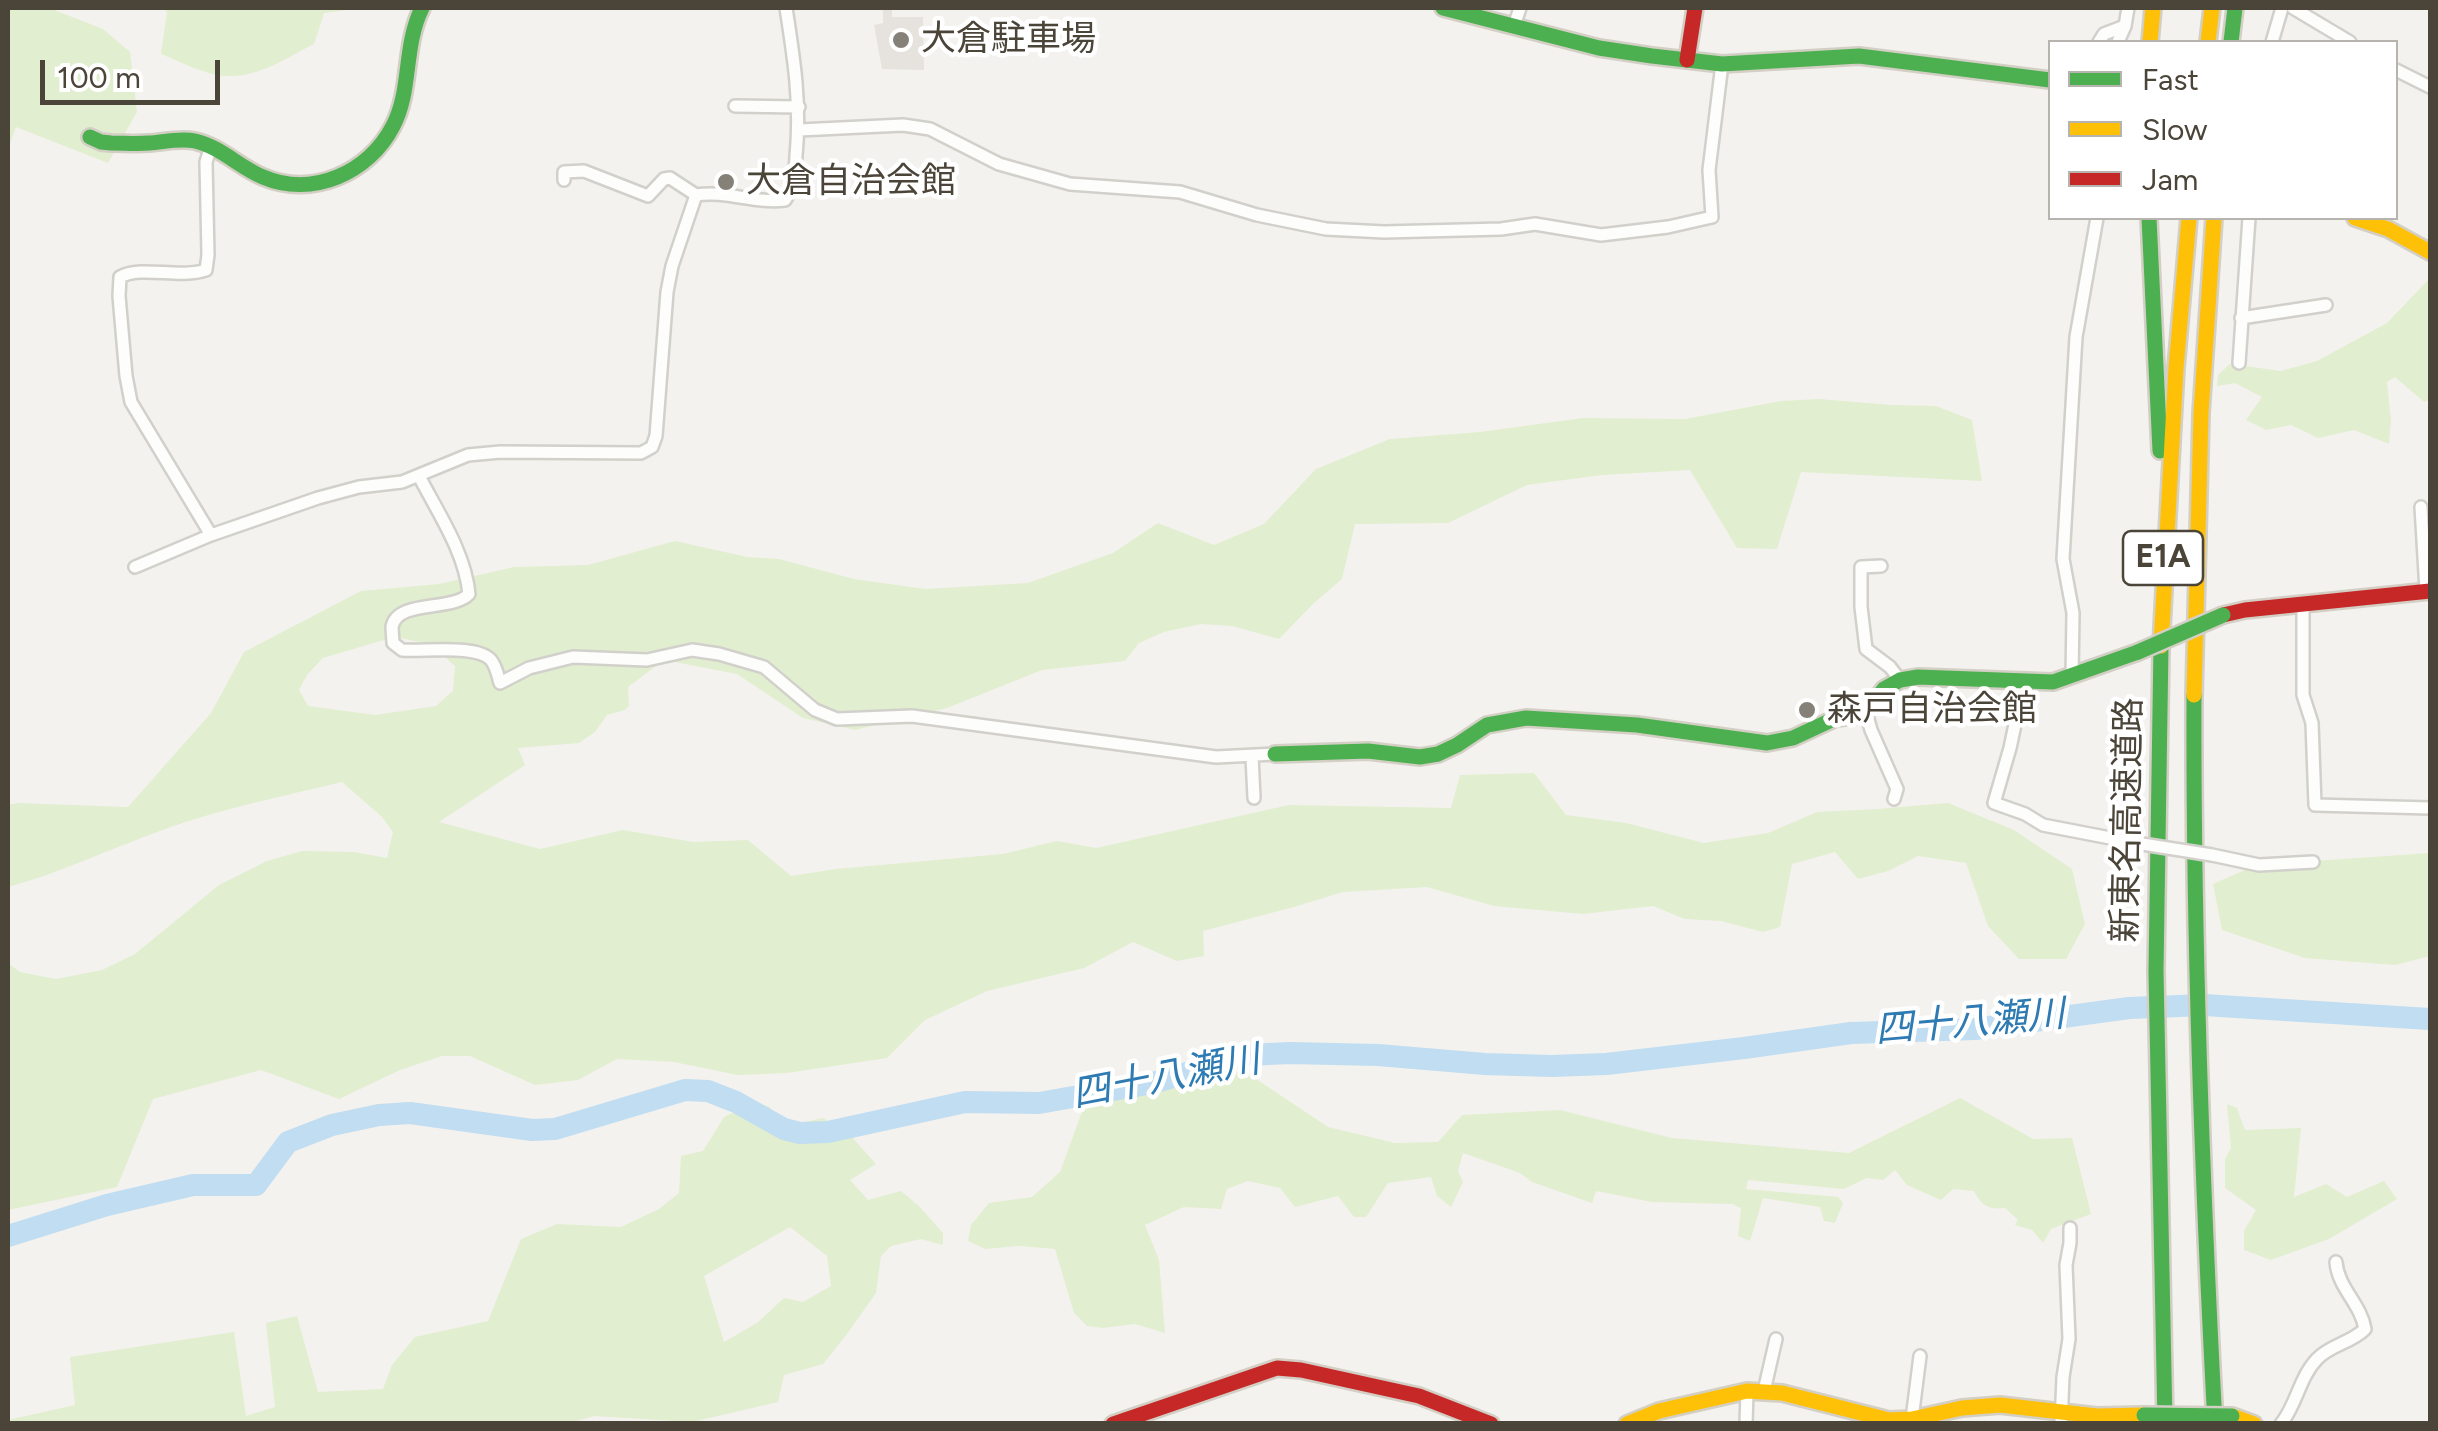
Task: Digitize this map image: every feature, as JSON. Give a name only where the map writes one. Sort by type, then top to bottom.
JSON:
[{"type":"main road","points":[[90,136],[110,143],[190,140],[211,146],[276,182],[316,185],[330,181],[361,165],[395,121],[403,95],[411,30],[422,8]]},
{"type":"main road","points":[[1443,8],[1599,48],[1687,60],[1722,64],[1860,56],[2048,80]]},
{"type":"main road","points":[[1687,60],[1696,8]]},
{"type":"main road","points":[[2150,40],[2153,8]]},
{"type":"main road","points":[[2208,40],[2212,8]]},
{"type":"main road","points":[[2231,40],[2235,8]]},
{"type":"main road","points":[[2149,220],[2163,553]]},
{"type":"main road","name":"新東名高速道路","points":[[2164,1424],[2158,1236],[2156,900],[2160,643],[2163,553],[2189,220]]},
{"type":"main road","name":"新東名高速道路","points":[[2214,220],[2196,548],[2194,900],[2204,1244],[2215,1424]]},
{"type":"main road","points":[[2361,220],[2430,252]]},
{"type":"main road","points":[[1275,754],[1350,751],[1420,757],[1457,746],[1487,725],[1526,718],[1637,725],[1767,743],[1793,738],[1824,722],[1861,715],[1884,689],[1900,680],[1918,677],[2054,682],[2138,652],[2223,615],[2428,591]]},
{"type":"main road","points":[[1113,1424],[1277,1368],[1419,1396],[1457,1417],[1492,1424]]},
{"type":"main road","points":[[1627,1424],[1659,1411],[1756,1391],[1836,1405],[1889,1420],[1919,1420],[1962,1408],[2000,1405],[2062,1418],[2207,1414],[2232,1416],[2254,1424]]},
{"type":"street","points":[[564,180],[564,172],[584,172],[648,196],[664,179],[670,178],[696,195],[715,192],[770,202],[785,200],[793,188],[799,130],[786,8]]},
{"type":"street","points":[[1514,26],[1520,8]]},
{"type":"street","points":[[2119,40],[2128,8]]},
{"type":"street","points":[[2273,40],[2282,8]]},
{"type":"street","points":[[2292,8],[2347,40]]},
{"type":"street","points":[[2100,40],[2104,34],[2125,26]]},
{"type":"street","points":[[799,130],[903,125],[930,129],[999,164],[1070,184],[1180,192],[1326,229],[1384,232],[1502,229],[1536,224],[1601,235],[1712,217],[1708,170],[1722,64]]},
{"type":"street","points":[[2398,71],[2430,87]]},
{"type":"street","points":[[735,106],[799,107]]},
{"type":"street","points":[[211,146],[206,162],[206,270],[192,275],[130,272],[120,277],[119,296],[130,402],[211,535]]},
{"type":"street","points":[[134,566],[318,498],[402,482],[468,455],[640,452],[652,447],[666,292],[696,195]]},
{"type":"street","points":[[2072,676],[2073,612],[2063,558],[2076,337],[2096,220]]},
{"type":"street","points":[[2239,363],[2249,220]]},
{"type":"street","points":[[2241,318],[2326,305]]},
{"type":"street","points":[[419,476],[464,567],[469,594],[462,602],[408,610],[396,618],[392,627],[394,643],[402,650],[473,650],[494,662],[500,683],[530,668],[573,657],[646,660],[692,650],[764,667],[815,710],[836,719],[912,716],[1216,757],[1275,754]]},
{"type":"street","points":[[2421,507],[2428,591]]},
{"type":"street","points":[[1881,566],[1861,567],[1866,649],[1900,680]]},
{"type":"street","points":[[2303,603],[2304,695],[2312,723],[2315,806],[2430,808]]},
{"type":"street","points":[[2024,682],[1994,802],[2042,825],[2258,865],[2313,862]]},
{"type":"street","points":[[1866,712],[1897,788],[1894,799]]},
{"type":"street","points":[[1252,756],[1254,798]]},
{"type":"street","points":[[2062,1418],[2069,1339],[2066,1265],[2070,1228]]},
{"type":"street","points":[[2281,1424],[2316,1360],[2365,1329],[2345,1292],[2336,1262]]},
{"type":"street","points":[[1746,1424],[1776,1339]]},
{"type":"street","points":[[1919,1420],[1920,1356]]},
{"type":"green space","points":[[8,8],[49,8],[103,29],[130,52],[137,112],[108,163],[16,127],[8,149]]},
{"type":"green space","points":[[162,8],[364,8],[324,13],[314,44],[264,69],[222,76],[161,54],[167,12]]},
{"type":"green space","points":[[2430,278],[2430,400],[2424,402],[2395,377],[2387,382],[2389,444],[2354,430],[2318,438],[2291,425],[2266,430],[2246,420],[2262,397],[2235,383],[2217,386],[2218,375],[2230,364],[2281,371],[2317,361],[2387,323]]},
{"type":"green space","points":[[1819,399],[1936,406],[1972,420],[1982,481],[1801,472],[1777,549],[1737,548],[1690,470],[1602,475],[1527,485],[1448,523],[1355,524],[1342,579],[1279,639],[1232,626],[1201,624],[1164,632],[1139,643],[1125,661],[1042,670],[947,708],[855,730],[803,718],[737,674],[664,660],[628,687],[629,706],[607,715],[595,732],[579,743],[518,748],[525,765],[439,822],[540,849],[623,830],[693,842],[748,840],[791,876],[1003,854],[1057,841],[1096,848],[1289,805],[1451,808],[1460,775],[1534,773],[1566,815],[1626,823],[1704,843],[1768,833],[1817,812],[1948,803],[2014,830],[2072,869],[2085,924],[2066,959],[2019,959],[1988,926],[1966,863],[1918,856],[1888,871],[1858,879],[1835,852],[1792,864],[1780,927],[1763,932],[1721,921],[1685,919],[1653,906],[1583,914],[1494,906],[1427,887],[1343,892],[1203,931],[1204,956],[1177,961],[1133,942],[1084,968],[987,991],[925,1020],[887,1058],[787,1073],[738,1075],[674,1062],[617,1059],[578,1080],[535,1085],[470,1056],[442,1056],[400,1070],[339,1099],[261,1070],[153,1099],[117,1187],[8,1210],[8,963],[20,972],[56,979],[102,970],[135,954],[219,885],[267,861],[302,851],[354,852],[387,858],[393,832],[382,817],[342,782],[189,821],[8,887],[8,805],[128,807],[211,713],[244,652],[361,591],[439,584],[514,567],[588,565],[675,541],[747,557],[779,559],[854,579],[925,589],[1028,583],[1113,553],[1158,523],[1214,545],[1264,524],[1316,469],[1390,439],[1583,418],[1685,419],[1781,401]],"holes":[[[394,637],[430,644],[455,666],[453,691],[436,706],[375,715],[308,706],[299,690],[323,658]]]},
{"type":"green space","points":[[2430,853],[2430,956],[2395,965],[2305,958],[2222,930],[2213,884],[2256,865]]},
{"type":"green space","points":[[1241,1069],[1328,1127],[1395,1143],[1438,1142],[1462,1115],[1560,1110],[1672,1138],[1849,1153],[1960,1098],[2033,1139],[2072,1138],[2091,1214],[2051,1229],[2043,1243],[2032,1230],[2015,1225],[2018,1220],[2005,1208],[1986,1206],[1974,1191],[1953,1189],[1941,1200],[1907,1185],[1895,1170],[1883,1180],[1867,1178],[1844,1189],[1748,1180],[1746,1189],[1838,1197],[1843,1203],[1835,1223],[1824,1221],[1820,1207],[1763,1198],[1750,1241],[1738,1236],[1741,1208],[1732,1204],[1652,1202],[1596,1191],[1592,1203],[1463,1153],[1458,1171],[1463,1182],[1451,1207],[1437,1196],[1431,1177],[1388,1183],[1366,1217],[1354,1217],[1338,1196],[1295,1207],[1280,1188],[1248,1181],[1227,1189],[1221,1209],[1184,1207],[1145,1225],[1159,1260],[1165,1333],[1135,1324],[1087,1326],[1074,1313],[1055,1249],[985,1249],[968,1241],[971,1225],[989,1203],[1032,1197],[1060,1172],[1084,1106]]},
{"type":"green space","points":[[754,1102],[770,1107],[777,1131],[788,1137],[805,1122],[823,1118],[850,1135],[876,1164],[850,1180],[868,1200],[901,1191],[943,1233],[943,1245],[921,1239],[891,1246],[881,1256],[876,1293],[823,1364],[784,1375],[778,1402],[692,1422],[594,1416],[566,1424],[8,1423],[75,1405],[70,1357],[234,1332],[246,1416],[275,1407],[266,1323],[297,1316],[318,1392],[383,1389],[392,1365],[415,1337],[488,1321],[521,1239],[557,1224],[621,1227],[659,1209],[679,1193],[681,1156],[703,1151],[724,1117]],"holes":[[[790,1227],[827,1256],[831,1286],[803,1302],[784,1298],[757,1323],[724,1342],[704,1276]]]},
{"type":"green space","points":[[2227,1104],[2237,1108],[2245,1130],[2301,1128],[2294,1197],[2326,1184],[2347,1197],[2384,1181],[2397,1199],[2329,1239],[2271,1260],[2244,1250],[2244,1231],[2256,1210],[2225,1188],[2225,1159],[2231,1148]]},
{"type":"shaded area","name":"大倉駐車場","points":[[883,8],[892,8],[892,17],[923,17],[924,70],[882,69],[874,25],[883,23]]},
{"type":"waterway","name":"四十八瀬川","points":[[8,1236],[107,1205],[193,1185],[256,1185],[288,1142],[332,1125],[379,1115],[410,1113],[532,1130],[555,1129],[685,1090],[708,1091],[736,1102],[784,1129],[828,1132],[965,1102],[1039,1103],[1153,1083],[1247,1055],[1378,1055],[1552,1066],[1606,1064],[1851,1033],[1975,1029],[2129,1008],[2204,1005],[2430,1019]]},
{"type":"traffic: fast","points":[[90,137],[111,143],[195,141],[254,173],[282,183],[301,184],[337,177],[369,157],[393,126],[403,98],[412,38],[422,8]]},
{"type":"traffic: fast","points":[[1443,8],[1599,48],[1652,56],[1722,64],[1859,56],[2048,80]]},
{"type":"traffic: fast","points":[[2231,40],[2235,8]]},
{"type":"traffic: fast","points":[[2149,220],[2160,451]]},
{"type":"traffic: fast","points":[[2138,652],[2223,615]]},
{"type":"traffic: fast","points":[[2161,646],[2156,971],[2165,1424]]},
{"type":"traffic: fast","points":[[1275,754],[1368,751],[1420,757],[1457,745],[1487,725],[1526,718],[1637,725],[1767,743],[1793,738],[1836,718],[1861,715],[1884,689],[1900,680],[1918,677],[2053,682],[2138,652]]},
{"type":"traffic: fast","points":[[2194,695],[2199,1060],[2215,1424]]},
{"type":"traffic: fast","points":[[2144,1415],[2232,1416]]},
{"type":"traffic: slow","points":[[2150,40],[2153,8]]},
{"type":"traffic: slow","points":[[2208,40],[2212,8]]},
{"type":"traffic: slow","points":[[2161,646],[2176,368],[2189,220]]},
{"type":"traffic: slow","points":[[2194,695],[2201,413],[2214,220]]},
{"type":"traffic: slow","points":[[2361,220],[2388,229],[2430,252]]},
{"type":"traffic: slow","points":[[1627,1424],[1659,1411],[1747,1391],[1782,1393],[1889,1420],[2000,1405],[2097,1416],[2144,1415]]},
{"type":"traffic: slow","points":[[2232,1416],[2254,1424]]},
{"type":"traffic: jam","points":[[1687,60],[1695,8]]},
{"type":"traffic: jam","points":[[2223,615],[2430,591]]},
{"type":"traffic: jam","points":[[1113,1424],[1277,1368],[1419,1396],[1491,1424]]},
{"type":"place","name":"大倉駐車場","points":[[901,40]]},
{"type":"place","name":"大倉自治会館","points":[[726,182]]},
{"type":"place","name":"森戸自治会館","points":[[1807,710]]}]
